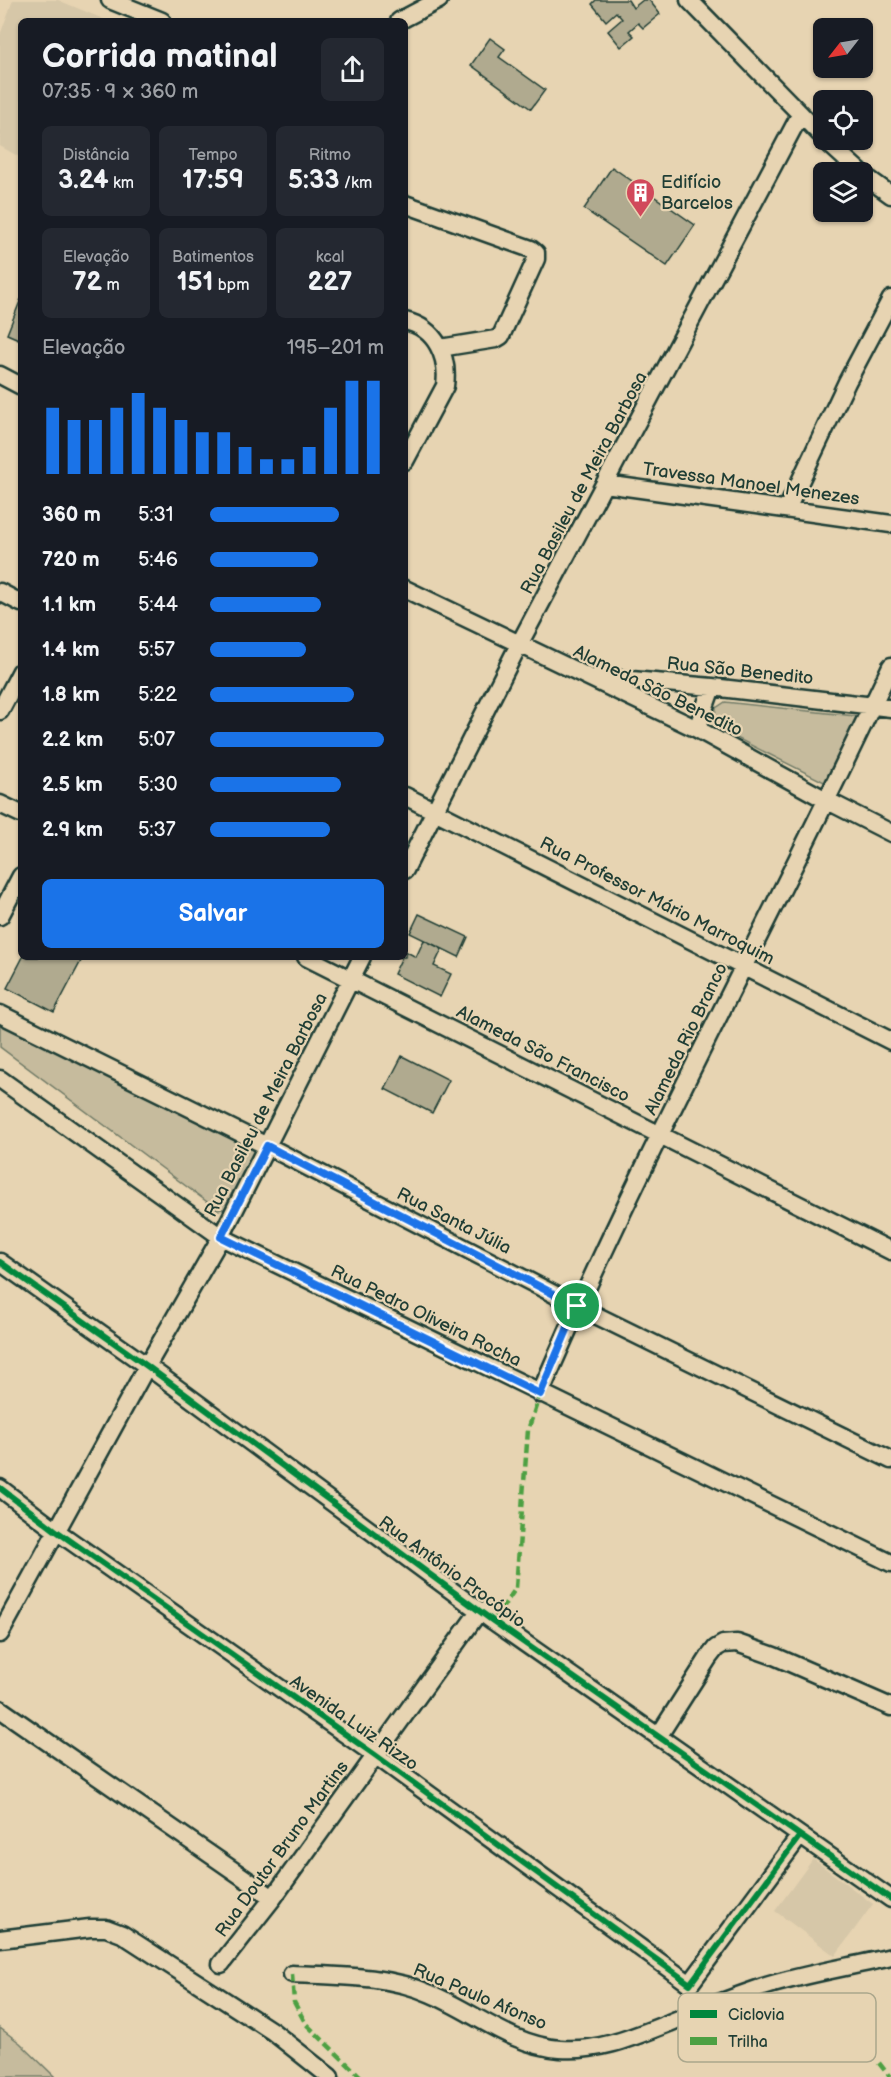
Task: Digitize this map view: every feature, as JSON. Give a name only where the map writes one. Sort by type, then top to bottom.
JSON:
[{"type":"street","points":[[110,0],[155,18]]},
{"type":"street","points":[[689,0],[813,128]]},
{"type":"street","points":[[405,18],[436,1]]},
{"type":"street","name":"Rua Basileu de Meira Barbosa","points":[[408,864],[520,645],[800,115]]},
{"type":"street","points":[[836,150],[849,162]]},
{"type":"street","points":[[873,182],[891,195]]},
{"type":"street","points":[[408,205],[531,249],[536,253],[501,336],[496,339],[440,348]]},
{"type":"street","points":[[787,509],[847,382],[891,298]]},
{"type":"street","points":[[408,322],[424,329],[440,348],[446,362],[445,386],[408,454]]},
{"type":"street","points":[[0,375],[18,384]]},
{"type":"street","name":"Travessa Manoel Menezes","points":[[605,484],[891,524]]},
{"type":"street","name":"Alameda São Benedito","points":[[408,590],[697,729],[891,833]]},
{"type":"street","points":[[0,592],[18,601]]},
{"type":"street","name":"Alameda Rio Branco","points":[[540,1394],[577,1306],[891,666]]},
{"type":"street","name":"Rua São Benedito","points":[[584,676],[712,687],[891,708]]},
{"type":"street","points":[[0,711],[18,677]]},
{"type":"street","points":[[697,729],[712,687]]},
{"type":"street","name":"Rua Professor Mário Marroquim","points":[[408,798],[891,1041]]},
{"type":"street","points":[[0,804],[18,813]]},
{"type":"street","points":[[0,916],[18,882]]},
{"type":"street","name":"Alameda São Francisco","points":[[312,960],[891,1251]]},
{"type":"street","name":"Rua Basileu de Meira Barbosa","points":[[0,1634],[55,1530],[221,1237],[360,960]]},
{"type":"street","name":"Rua Santa Júlia","points":[[0,1014],[267,1146],[577,1306],[891,1460]]},
{"type":"street","name":"Rua Pedro Oliveira Rocha","points":[[0,1079],[221,1237],[891,1563]]},
{"type":"street","name":"Rua Antônio Procópio","points":[[0,1262],[147,1366],[502,1628],[891,1899]]},
{"type":"street","name":"Avenida Luiz Rizzo","points":[[0,1488],[55,1530],[375,1755],[690,1984],[799,1837]]},
{"type":"street","name":"Rua Doutor Bruno Martins","points":[[221,1964],[273,1898],[480,1610]]},
{"type":"street","points":[[658,1737],[709,1657],[717,1648],[729,1643],[737,1643],[774,1656],[891,1707]]},
{"type":"street","points":[[0,1709],[273,1898]]},
{"type":"street","points":[[0,1939],[90,1928],[106,1928],[122,1934],[272,2031],[330,2077]]},
{"type":"street","name":"Rua Paulo Afonso","points":[[749,1993],[765,1987],[891,1957]]},
{"type":"street","name":"Rua Paulo Afonso","points":[[292,1974],[351,1976],[399,1983],[431,1994],[523,2041],[540,2046],[575,2050],[592,2049],[621,2042],[678,2020]]},
{"type":"shaded area","points":[[13,0],[58,0],[101,18],[18,18],[18,156],[0,146],[0,35]]},
{"type":"shaded area","points":[[725,702],[864,717],[838,789],[719,729],[714,721],[716,708]]},
{"type":"shaded area","points":[[0,1009],[250,1142],[255,1151],[229,1208],[218,1210],[0,1047]]},
{"type":"shaded area","points":[[813,1859],[873,1904],[835,1956],[775,1911]]},
{"type":"shaded area","points":[[0,2028],[20,2043],[55,2077],[0,2077]]},
{"type":"building","points":[[596,0],[628,0],[633,8],[643,0],[649,0],[660,14],[643,28],[638,23],[629,31],[634,36],[621,47],[608,31],[622,19],[616,12],[606,21],[592,4]]},
{"type":"building","points":[[490,38],[505,49],[499,57],[545,90],[531,109],[471,65]]},
{"type":"building","name":"Edifício Barcelos","points":[[612,167],[695,225],[667,266],[584,209]]},
{"type":"building","points":[[18,306],[18,339],[7,334]]},
{"type":"building","points":[[419,914],[468,937],[459,957],[410,933]]},
{"type":"building","points":[[424,940],[442,949],[434,966],[451,974],[440,997],[394,974],[401,960],[408,960],[408,953],[416,957]]},
{"type":"building","points":[[21,960],[81,960],[54,1012],[7,988]]},
{"type":"building","points":[[402,1056],[449,1080],[432,1113],[385,1089]]},
{"type":"marked path","points":[[493,1621],[516,1588],[528,1430],[540,1394]]},
{"type":"marked path","points":[[292,1974],[294,2002],[306,2024],[361,2077]]},
{"type":"marked path","points":[[879,2063],[890,2077]]},
{"type":"cycle path","points":[[0,1262],[147,1366],[493,1621],[891,1899]]},
{"type":"cycle path","points":[[0,1488],[55,1530],[375,1755],[690,1984],[799,1837]]},
{"type":"place","name":"Edifício Barcelos","points":[[640,218]]},
{"type":"route","points":[[267,1146],[577,1306],[540,1394],[221,1237],[267,1146]]}]
